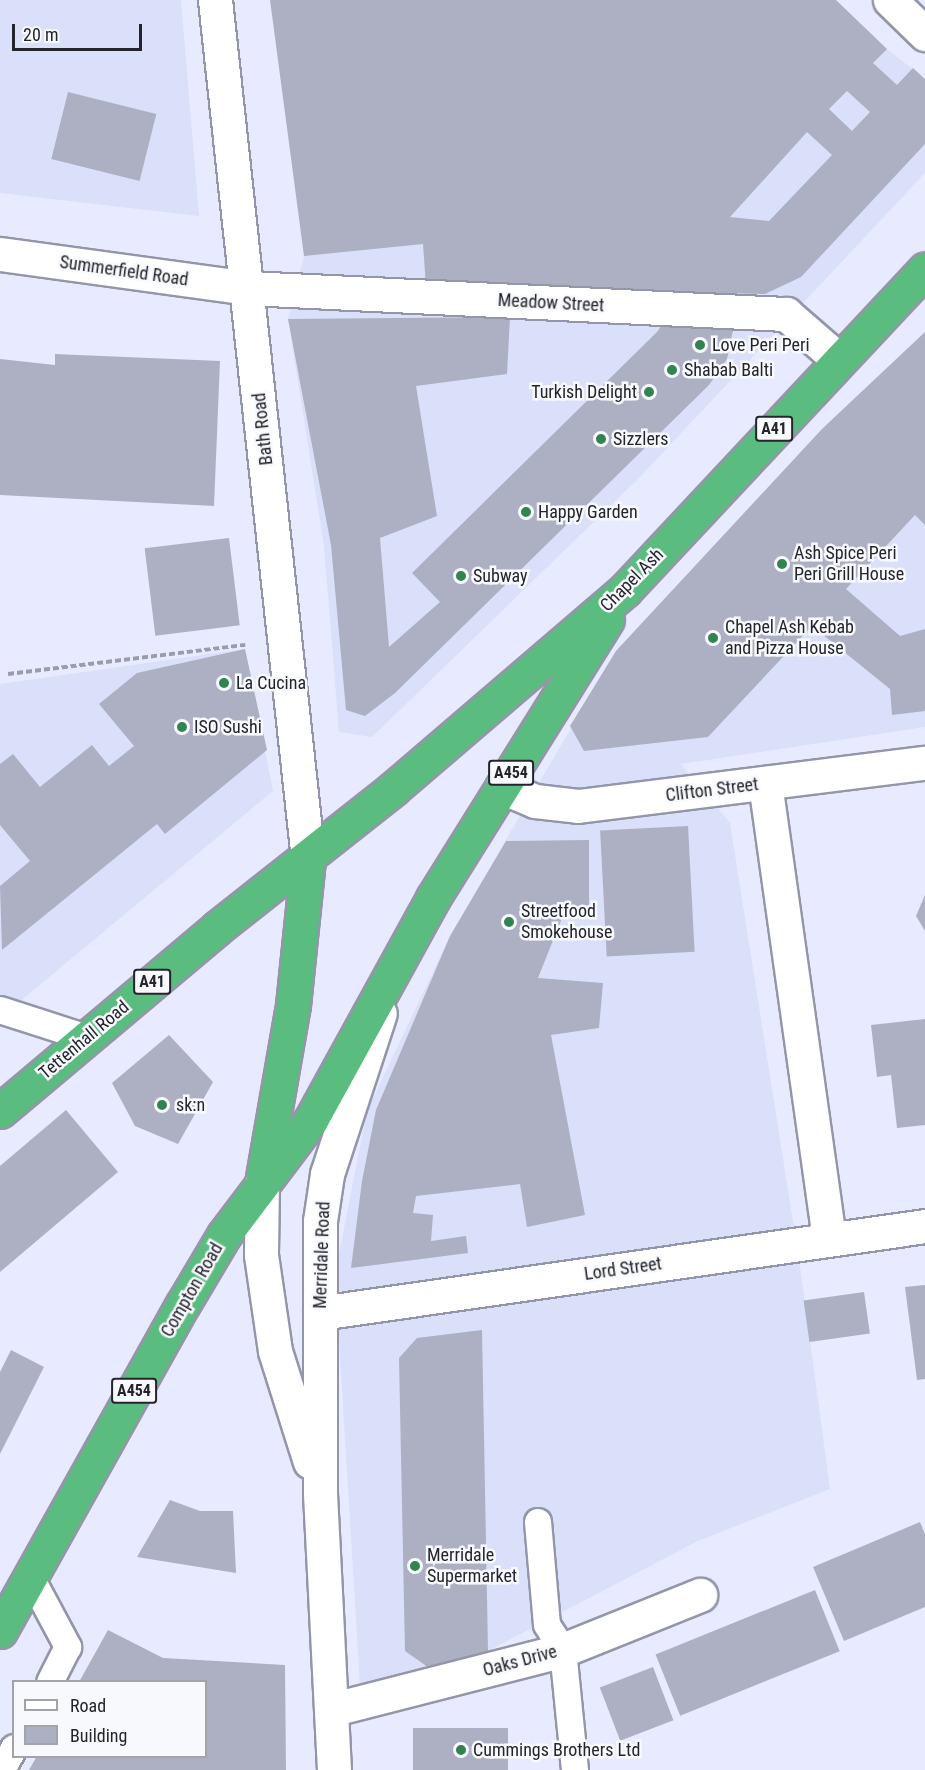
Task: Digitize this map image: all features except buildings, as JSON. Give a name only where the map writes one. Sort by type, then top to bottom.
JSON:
[{"type":"highway","name":"Chapel Ash","points":[[308,859],[625,590],[838,359],[925,269]]},
{"type":"highway","name":"A454","points":[[398,957],[625,590]]},
{"type":"highway","name":"Tettenhall Road","points":[[0,1111],[217,928],[308,859]]},
{"type":"highway","points":[[262,1182],[293,1005],[308,859]]},
{"type":"highway","name":"Compton Road","points":[[0,1631],[183,1304],[262,1182],[310,1120],[398,957]]},
{"type":"street","name":"Bath Road","points":[[215,0],[248,288],[308,859]]},
{"type":"street","points":[[890,0],[925,34]]},
{"type":"street","name":"Summerfield Road","points":[[0,254],[248,288]]},
{"type":"street","name":"Meadow Street","points":[[248,288],[786,314],[838,359]]},
{"type":"street","name":"Clifton Street","points":[[502,787],[535,801],[578,806],[925,763]]},
{"type":"street","points":[[765,783],[830,1239]]},
{"type":"street","name":"Merridale Road","points":[[334,1770],[334,1709],[320,1493],[320,1221],[327,1174],[398,957]]},
{"type":"street","name":"Merridale Road","points":[[262,1182],[261,1255],[275,1351],[320,1493]]},
{"type":"street","name":"Lord Street","points":[[320,1312],[925,1226]]},
{"type":"street","name":"Oaks Drive","points":[[334,1709],[563,1650],[700,1595]]},
{"type":"lane","points":[[0,1010],[87,1038]]},
{"type":"lane","points":[[538,1522],[547,1625],[563,1650],[575,1770]]},
{"type":"lane","points":[[30,1576],[68,1647],[51,1680]]},
{"type":"lane","points":[[2,1770],[12,1752]]},
{"type":"path","points":[[8,674],[285,641]]},
{"type":"shaded area","points":[[0,0],[181,0],[199,216],[0,193]]},
{"type":"shaded area","points":[[887,49],[925,79],[925,173],[639,478],[372,737],[339,732],[324,546],[288,319],[304,256]]},
{"type":"shaded area","points":[[925,332],[925,727],[681,764],[730,823],[800,1266],[830,1489],[698,1541],[488,1651],[432,1670],[360,1685],[335,1274],[367,1111],[450,936],[616,651],[822,429]]},
{"type":"shaded area","points":[[245,649],[273,791],[0,1018],[0,684]]},
{"type":"place","name":"Love Peri Peri","points":[[700,345]]},
{"type":"place","name":"Shabab Balti","points":[[672,370]]},
{"type":"place","name":"Turkish Delight","points":[[649,392]]},
{"type":"place","name":"Sizzlers","points":[[601,439]]},
{"type":"place","name":"Happy Garden","points":[[526,512]]},
{"type":"place","name":"Ash Spice Peri Peri Grill House","points":[[782,564]]},
{"type":"place","name":"Subway","points":[[461,576]]},
{"type":"place","name":"Chapel Ash Kebab and Pizza House","points":[[713,638]]},
{"type":"place","name":"La Cucina","points":[[224,683]]},
{"type":"place","name":"ISO Sushi","points":[[182,727]]},
{"type":"place","name":"Streetfood Smokehouse","points":[[509,922]]},
{"type":"place","name":"sk:n","points":[[162,1105]]},
{"type":"place","name":"Merridale Supermarket","points":[[415,1566]]},
{"type":"place","name":"Cummings Brothers Ltd","points":[[461,1750]]}]
